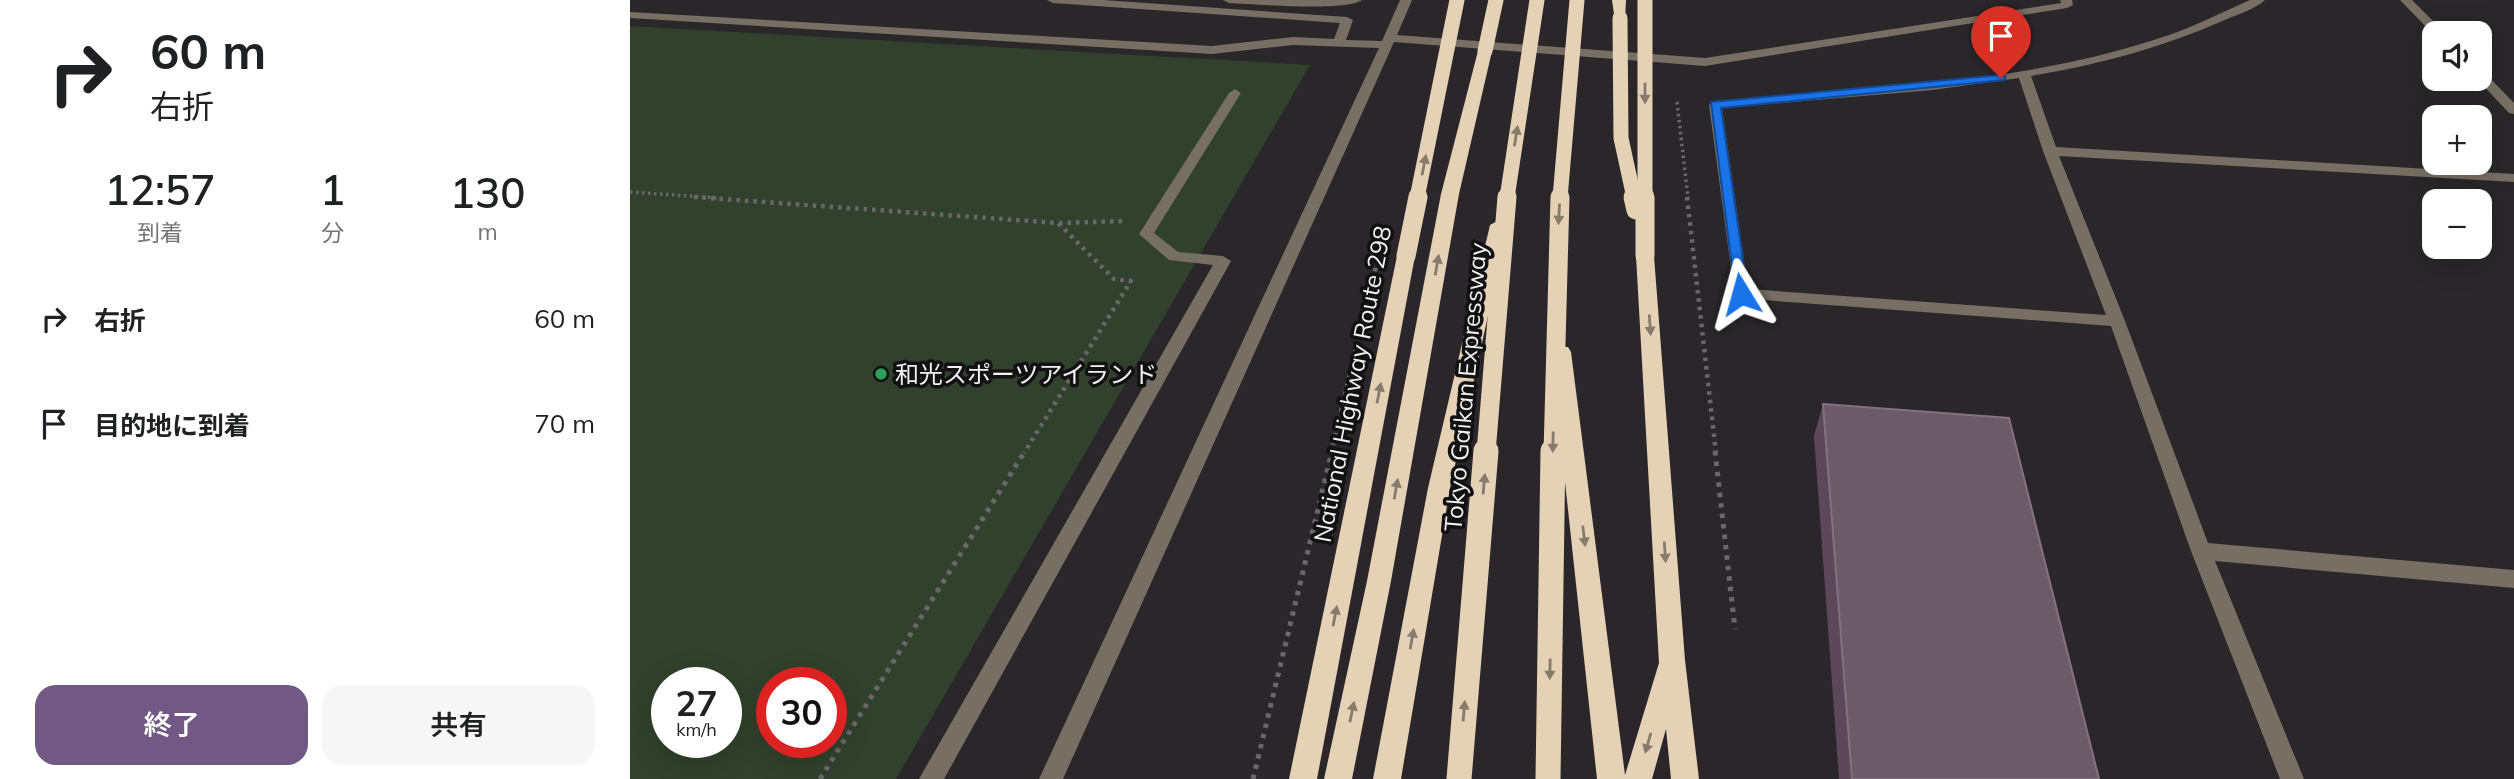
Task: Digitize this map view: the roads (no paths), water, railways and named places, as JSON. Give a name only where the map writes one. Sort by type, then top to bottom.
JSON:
[{"type":"highway","name":"National Highway Route 298","points":[[1303,779],[1457,0]]},
{"type":"highway","points":[[1338,779],[1379,581],[1450,194],[1496,0]]},
{"type":"highway","name":"Tokyo Gaikan Expressway","points":[[1459,779],[1508,187],[1537,0]]},
{"type":"highway","points":[[1548,779],[1555,298],[1560,188],[1577,0]]},
{"type":"highway","points":[[1619,0],[1621,138],[1645,256]]},
{"type":"highway","points":[[1644,0],[1645,256],[1672,660],[1685,779]]},
{"type":"highway","points":[[1387,779],[1439,488],[1508,187]]},
{"type":"highway","points":[[1555,298],[1611,779]]},
{"type":"highway","points":[[1638,779],[1672,660]]},
{"type":"street","points":[[1052,0],[1347,20],[1339,43]]},
{"type":"street","points":[[1229,0],[1355,0]]},
{"type":"street","points":[[1051,779],[1342,147],[1406,0]]},
{"type":"street","points":[[630,15],[1212,50],[1293,41],[1386,41],[1705,62],[2067,5],[2066,0]]},
{"type":"street","points":[[2117,321],[1741,294],[1715,105],[1978,82],[2024,74],[2086,62],[2149,45],[2259,0]]},
{"type":"street","points":[[2406,0],[2427,21]]},
{"type":"street","points":[[2024,74],[2050,151],[2117,321],[2201,551],[2292,779]]},
{"type":"street","points":[[2492,87],[2514,110]]},
{"type":"street","points":[[931,779],[1223,261],[1174,257],[1146,234],[1235,93]]},
{"type":"street","points":[[2050,151],[2514,178]]},
{"type":"street","points":[[2201,551],[2514,579]]},
{"type":"place","name":"和光スポーツアイランド","points":[[881,374]]}]
